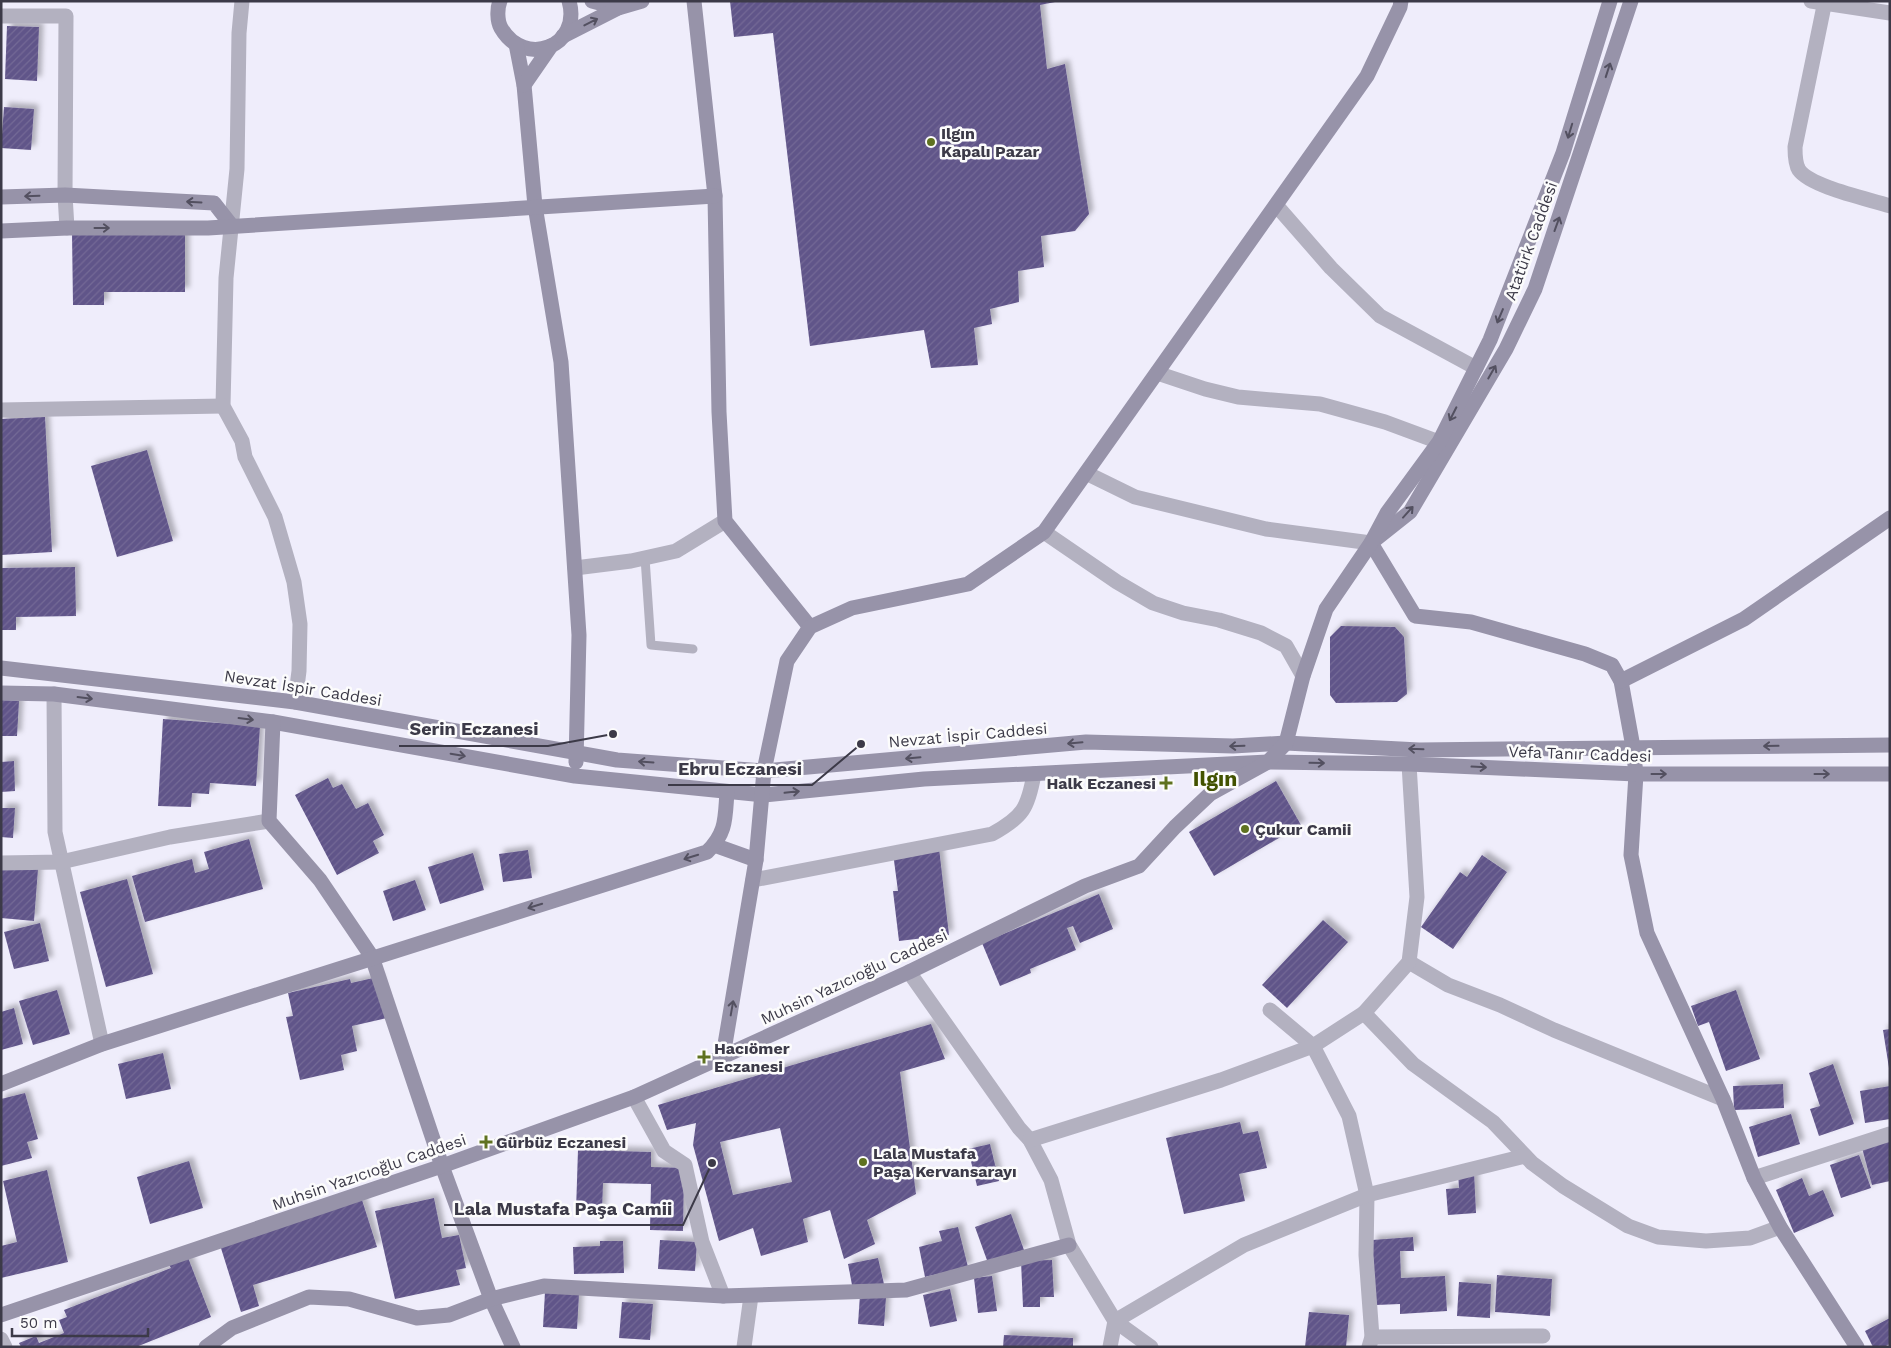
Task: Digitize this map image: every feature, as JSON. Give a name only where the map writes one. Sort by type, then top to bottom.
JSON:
[{"type":"street","points":[[242,1],[239,33],[237,170],[226,278],[223,406],[242,441],[244,457],[275,517],[294,582],[300,624],[299,671],[295,702]]},
{"type":"street","points":[[524,85],[557,41],[568,30],[572,12],[569,1]]},
{"type":"street","points":[[592,1],[618,8]]},
{"type":"street","points":[[498,3],[499,23],[508,39],[523,48],[540,50],[618,8],[642,1]]},
{"type":"street","points":[[694,1],[715,196],[719,412],[725,521],[810,627]]},
{"type":"street","points":[[723,1056],[756,860],[764,795],[764,771],[786,661],[810,627],[852,608],[968,584],[1044,532],[1367,76],[1400,8],[1401,1]]},
{"type":"street","name":"Atatürk Caddesi","points":[[1286,743],[1303,676],[1326,609],[1371,543],[1387,513],[1439,442],[1508,298],[1563,153],[1610,1]]},
{"type":"street","name":"Atatürk Caddesi","points":[[1371,543],[1410,512],[1506,348],[1535,290],[1631,1]]},
{"type":"street","points":[[1890,13],[1820,2],[1795,147],[1799,170],[1809,178],[1843,192],[1890,206]]},
{"type":"street","points":[[1,16],[66,16],[64,195],[67,228]]},
{"type":"street","points":[[516,44],[524,85],[535,206],[560,362],[579,635],[575,776]]},
{"type":"street","points":[[1,197],[64,195],[214,204],[232,226]]},
{"type":"street","points":[[1,231],[67,228],[232,226],[715,196]]},
{"type":"street","points":[[1276,205],[1337,274],[1380,316],[1476,368]]},
{"type":"street","points":[[1157,373],[1205,389],[1238,396],[1320,404],[1385,422],[1439,442]]},
{"type":"street","points":[[1,410],[223,406]]},
{"type":"street","points":[[1086,472],[1135,497],[1154,502],[1266,529],[1371,543],[1415,616],[1470,622],[1585,654],[1612,665],[1621,681],[1633,747],[1636,774],[1631,854],[1647,933],[1723,1099],[1754,1178],[1780,1227],[1857,1347]]},
{"type":"street","points":[[1621,681],[1744,620],[1890,518]]},
{"type":"street","points":[[575,568],[645,558],[676,551],[725,521]]},
{"type":"street","points":[[1044,532],[1117,582],[1153,603],[1183,613],[1220,620],[1261,633],[1286,646],[1303,676]]},
{"type":"street","name":"Nevzat İspir Caddesi","points":[[1,668],[295,702],[617,760],[764,771],[1086,742],[1233,746],[1286,743]]},
{"type":"street","points":[[1,693],[54,694],[273,722],[575,776],[764,795],[924,779],[1268,762]]},
{"type":"street","points":[[54,694],[55,832],[102,1044]]},
{"type":"street","points":[[273,722],[269,821],[320,880],[372,957],[442,1166],[491,1299],[513,1347]]},
{"type":"street","name":"Vefa Tanır Caddesi","points":[[1286,743],[1418,750],[1890,745]]},
{"type":"street","name":"Muhsin Yazıcıoğlu Caddesi","points":[[1,1315],[442,1166],[634,1097],[909,972],[1085,886],[1139,866],[1175,827],[1210,794],[1268,762],[1286,743]]},
{"type":"street","name":"Vefa Tanır Caddesi","points":[[1268,762],[1409,764],[1636,774],[1890,774]]},
{"type":"street","points":[[1030,1140],[1221,1080],[1312,1046],[1364,1013],[1409,962],[1417,897],[1409,764]]},
{"type":"street","points":[[753,880],[992,834],[1014,822],[1029,800],[1034,774]]},
{"type":"street","points":[[1,1084],[102,1044],[707,852],[720,837],[725,823],[727,792]]},
{"type":"street","points":[[1,863],[61,862],[170,837],[269,821]]},
{"type":"street","points":[[714,845],[756,860]]},
{"type":"street","points":[[1409,962],[1448,986],[1500,1005],[1554,1030],[1723,1099]]},
{"type":"street","points":[[909,972],[1019,1128],[1030,1140],[1051,1180],[1069,1245],[1115,1321],[1151,1347]]},
{"type":"street","points":[[1270,1010],[1312,1046],[1349,1116],[1367,1195],[1366,1255],[1370,1342],[1543,1336]]},
{"type":"street","points":[[1364,1013],[1413,1064],[1493,1122],[1525,1156],[1563,1186],[1628,1226],[1658,1237],[1706,1241],[1750,1238],[1780,1227]]},
{"type":"street","points":[[634,1097],[664,1151],[685,1164],[702,1242],[723,1296]]},
{"type":"street","points":[[1754,1178],[1890,1134]]},
{"type":"street","points":[[1110,1347],[1115,1321],[1244,1245],[1367,1195],[1525,1156]]},
{"type":"street","points":[[206,1347],[232,1328],[309,1297],[349,1299],[416,1318],[448,1315],[491,1299],[544,1286],[723,1296],[906,1290],[1069,1245]]},
{"type":"street","points":[[744,1347],[751,1296]]},
{"type":"street","points":[[1,1339],[5,1347]]},
{"type":"lane","points":[[645,558],[651,645],[693,649]]},
{"type":"building","name":"Ilgın Kapalı Pazar","points":[[730,1],[1060,1],[1040,5],[1047,69],[1065,64],[1089,214],[1075,231],[1041,236],[1044,267],[1018,271],[1019,302],[990,309],[992,324],[974,328],[978,365],[931,368],[924,330],[810,346],[773,33],[734,37]]},
{"type":"building","points":[[7,26],[39,27],[37,81],[5,79]]},
{"type":"building","points":[[4,107],[34,109],[31,150],[1,148]]},
{"type":"building","points":[[72,233],[185,233],[185,292],[104,292],[104,305],[73,305]]},
{"type":"building","points":[[45,417],[52,552],[1,555],[1,419]]},
{"type":"building","points":[[147,450],[173,541],[117,557],[91,466]]},
{"type":"building","points":[[75,567],[76,616],[16,617],[16,630],[1,630],[1,568]]},
{"type":"building","points":[[1341,626],[1395,627],[1404,637],[1407,694],[1397,702],[1336,703],[1330,695],[1330,637]]},
{"type":"building","points":[[1,700],[19,701],[17,736],[1,736]]},
{"type":"building","points":[[163,719],[260,726],[256,786],[210,783],[209,794],[192,793],[191,807],[158,806]]},
{"type":"building","points":[[14,761],[15,791],[1,792],[1,762]]},
{"type":"building","points":[[328,778],[333,788],[342,784],[356,809],[368,803],[384,835],[373,841],[379,853],[337,875],[295,795]]},
{"type":"building","name":"Çukur Camii","points":[[1276,781],[1301,825],[1214,876],[1189,832]]},
{"type":"building","points":[[1,808],[15,808],[13,838],[1,837]]},
{"type":"building","points":[[249,839],[263,889],[145,922],[132,876],[192,859],[195,873],[209,869],[204,852]]},
{"type":"building","points":[[939,848],[949,935],[899,941],[893,891],[898,891],[893,853]]},
{"type":"building","points":[[528,850],[532,878],[503,882],[499,854]]},
{"type":"building","points":[[473,853],[484,890],[440,904],[428,867]]},
{"type":"building","points":[[1482,855],[1507,872],[1453,949],[1421,927],[1460,872],[1467,877]]},
{"type":"building","points":[[1,866],[38,869],[34,921],[1,918]]},
{"type":"building","points":[[127,879],[153,974],[106,987],[80,892]]},
{"type":"building","points":[[415,880],[426,910],[393,921],[383,891]]},
{"type":"building","points":[[1099,894],[1113,929],[1080,943],[1073,926],[1067,928],[1076,950],[1030,969],[1031,973],[1000,986],[982,943]]},
{"type":"building","points":[[1323,920],[1348,942],[1287,1008],[1262,985]]},
{"type":"building","points":[[40,923],[49,961],[14,969],[4,932]]},
{"type":"building","points":[[378,977],[387,1018],[352,1026],[357,1051],[341,1055],[344,1070],[300,1080],[286,1017],[293,1016],[288,993],[350,979],[351,983]]},
{"type":"building","points":[[57,990],[70,1034],[33,1045],[19,1001]]},
{"type":"building","points":[[1736,990],[1760,1059],[1726,1071],[1709,1022],[1698,1026],[1691,1006]]},
{"type":"building","points":[[14,1008],[23,1044],[1,1050],[1,1012]]},
{"type":"building","name":"Lala Mustafa Paşa Kervansarayı","points":[[931,1024],[945,1059],[900,1072],[916,1194],[867,1220],[875,1244],[844,1259],[830,1210],[803,1219],[808,1242],[761,1256],[753,1228],[719,1241],[693,1145],[696,1123],[667,1130],[658,1105]],"holes":[[[780,1128],[792,1182],[733,1195],[720,1142]]]},
{"type":"building","points":[[1890,1029],[1890,1068],[1889,1068],[1883,1030]]},
{"type":"building","points":[[163,1053],[171,1089],[126,1099],[118,1064]]},
{"type":"building","points":[[1833,1064],[1854,1124],[1819,1136],[1810,1109],[1820,1106],[1809,1073]]},
{"type":"building","points":[[1783,1084],[1784,1108],[1734,1110],[1733,1086]]},
{"type":"building","points":[[1890,1086],[1890,1119],[1865,1123],[1860,1091]]},
{"type":"building","points":[[25,1093],[38,1139],[27,1142],[32,1158],[1,1166],[1,1099]]},
{"type":"building","points":[[1791,1114],[1800,1144],[1758,1157],[1749,1127]]},
{"type":"building","points":[[1240,1122],[1243,1134],[1258,1131],[1267,1168],[1239,1174],[1245,1201],[1184,1214],[1166,1138]]},
{"type":"building","points":[[1890,1140],[1890,1181],[1872,1185],[1862,1148]]},
{"type":"building","points":[[990,1144],[999,1181],[977,1186],[968,1149]]},
{"type":"building","points":[[578,1150],[651,1152],[651,1167],[684,1168],[683,1231],[650,1230],[651,1184],[603,1183],[602,1211],[576,1211]]},
{"type":"building","points":[[1859,1155],[1871,1188],[1841,1198],[1830,1165]]},
{"type":"building","points":[[189,1161],[203,1208],[150,1224],[137,1177]]},
{"type":"building","points":[[47,1170],[68,1262],[1,1278],[1,1246],[17,1242],[3,1181]]},
{"type":"building","points":[[1474,1172],[1476,1213],[1448,1215],[1446,1189],[1459,1188],[1458,1173]]},
{"type":"building","points":[[1802,1178],[1809,1196],[1823,1190],[1834,1216],[1794,1233],[1776,1190]]},
{"type":"building","points":[[434,1198],[442,1238],[459,1235],[466,1268],[456,1270],[460,1285],[395,1299],[375,1211]]},
{"type":"building","points":[[362,1200],[377,1247],[253,1285],[259,1306],[241,1312],[220,1245]]},
{"type":"building","points":[[1011,1214],[1024,1250],[988,1263],[975,1227]]},
{"type":"building","points":[[958,1227],[968,1267],[925,1277],[919,1247],[942,1241],[939,1231]]},
{"type":"building","points":[[1413,1237],[1414,1251],[1400,1251],[1401,1278],[1445,1276],[1447,1311],[1400,1314],[1400,1304],[1376,1305],[1372,1240]]},
{"type":"building","points":[[660,1240],[697,1242],[695,1271],[658,1269]]},
{"type":"building","points":[[600,1241],[623,1241],[624,1273],[574,1274],[573,1247],[600,1246]]},
{"type":"building","points":[[187,1255],[211,1317],[136,1347],[21,1347],[19,1343],[36,1336],[39,1343],[64,1333],[59,1320],[67,1317],[64,1310],[171,1268],[168,1263]]},
{"type":"building","points":[[878,1258],[884,1284],[853,1290],[848,1264]]},
{"type":"building","points":[[1052,1260],[1054,1297],[1040,1297],[1040,1307],[1023,1307],[1021,1261]]},
{"type":"building","points":[[1497,1275],[1552,1279],[1550,1316],[1495,1312]]},
{"type":"building","points":[[992,1276],[997,1311],[978,1313],[974,1278]]},
{"type":"building","points":[[1459,1282],[1491,1284],[1490,1318],[1457,1316]]},
{"type":"building","points":[[950,1289],[957,1321],[930,1327],[923,1295]]},
{"type":"building","points":[[545,1292],[579,1294],[577,1329],[543,1327]]},
{"type":"building","points":[[860,1295],[886,1297],[884,1326],[858,1324]]},
{"type":"building","points":[[622,1302],[653,1304],[650,1340],[619,1338]]},
{"type":"building","points":[[1309,1312],[1349,1315],[1346,1347],[1305,1347]]},
{"type":"building","points":[[1890,1318],[1890,1344],[1884,1347],[1873,1347],[1865,1331]]},
{"type":"building","points":[[1004,1335],[1073,1338],[1073,1347],[1003,1347]]},
{"type":"place","name":"Ilgın Kapalı Pazar","points":[[931,142]]},
{"type":"place","name":"Serin Eczanesi","points":[[613,734]]},
{"type":"place","name":"Ebru Eczanesi","points":[[861,744]]},
{"type":"place","name":"Halk Eczanesi","points":[[1166,783]]},
{"type":"place","name":"Çukur Camii","points":[[1245,829]]},
{"type":"place","name":"Hacıömer Eczanesi","points":[[704,1057]]},
{"type":"place","name":"Gürbüz Eczanesi","points":[[486,1142]]},
{"type":"place","name":"Lala Mustafa Paşa Kervansarayı","points":[[863,1162]]},
{"type":"place","name":"Lala Mustafa Paşa Camii","points":[[712,1163]]},
{"type":"district","name":"Ilgın","points":[[1215,778]]}]
